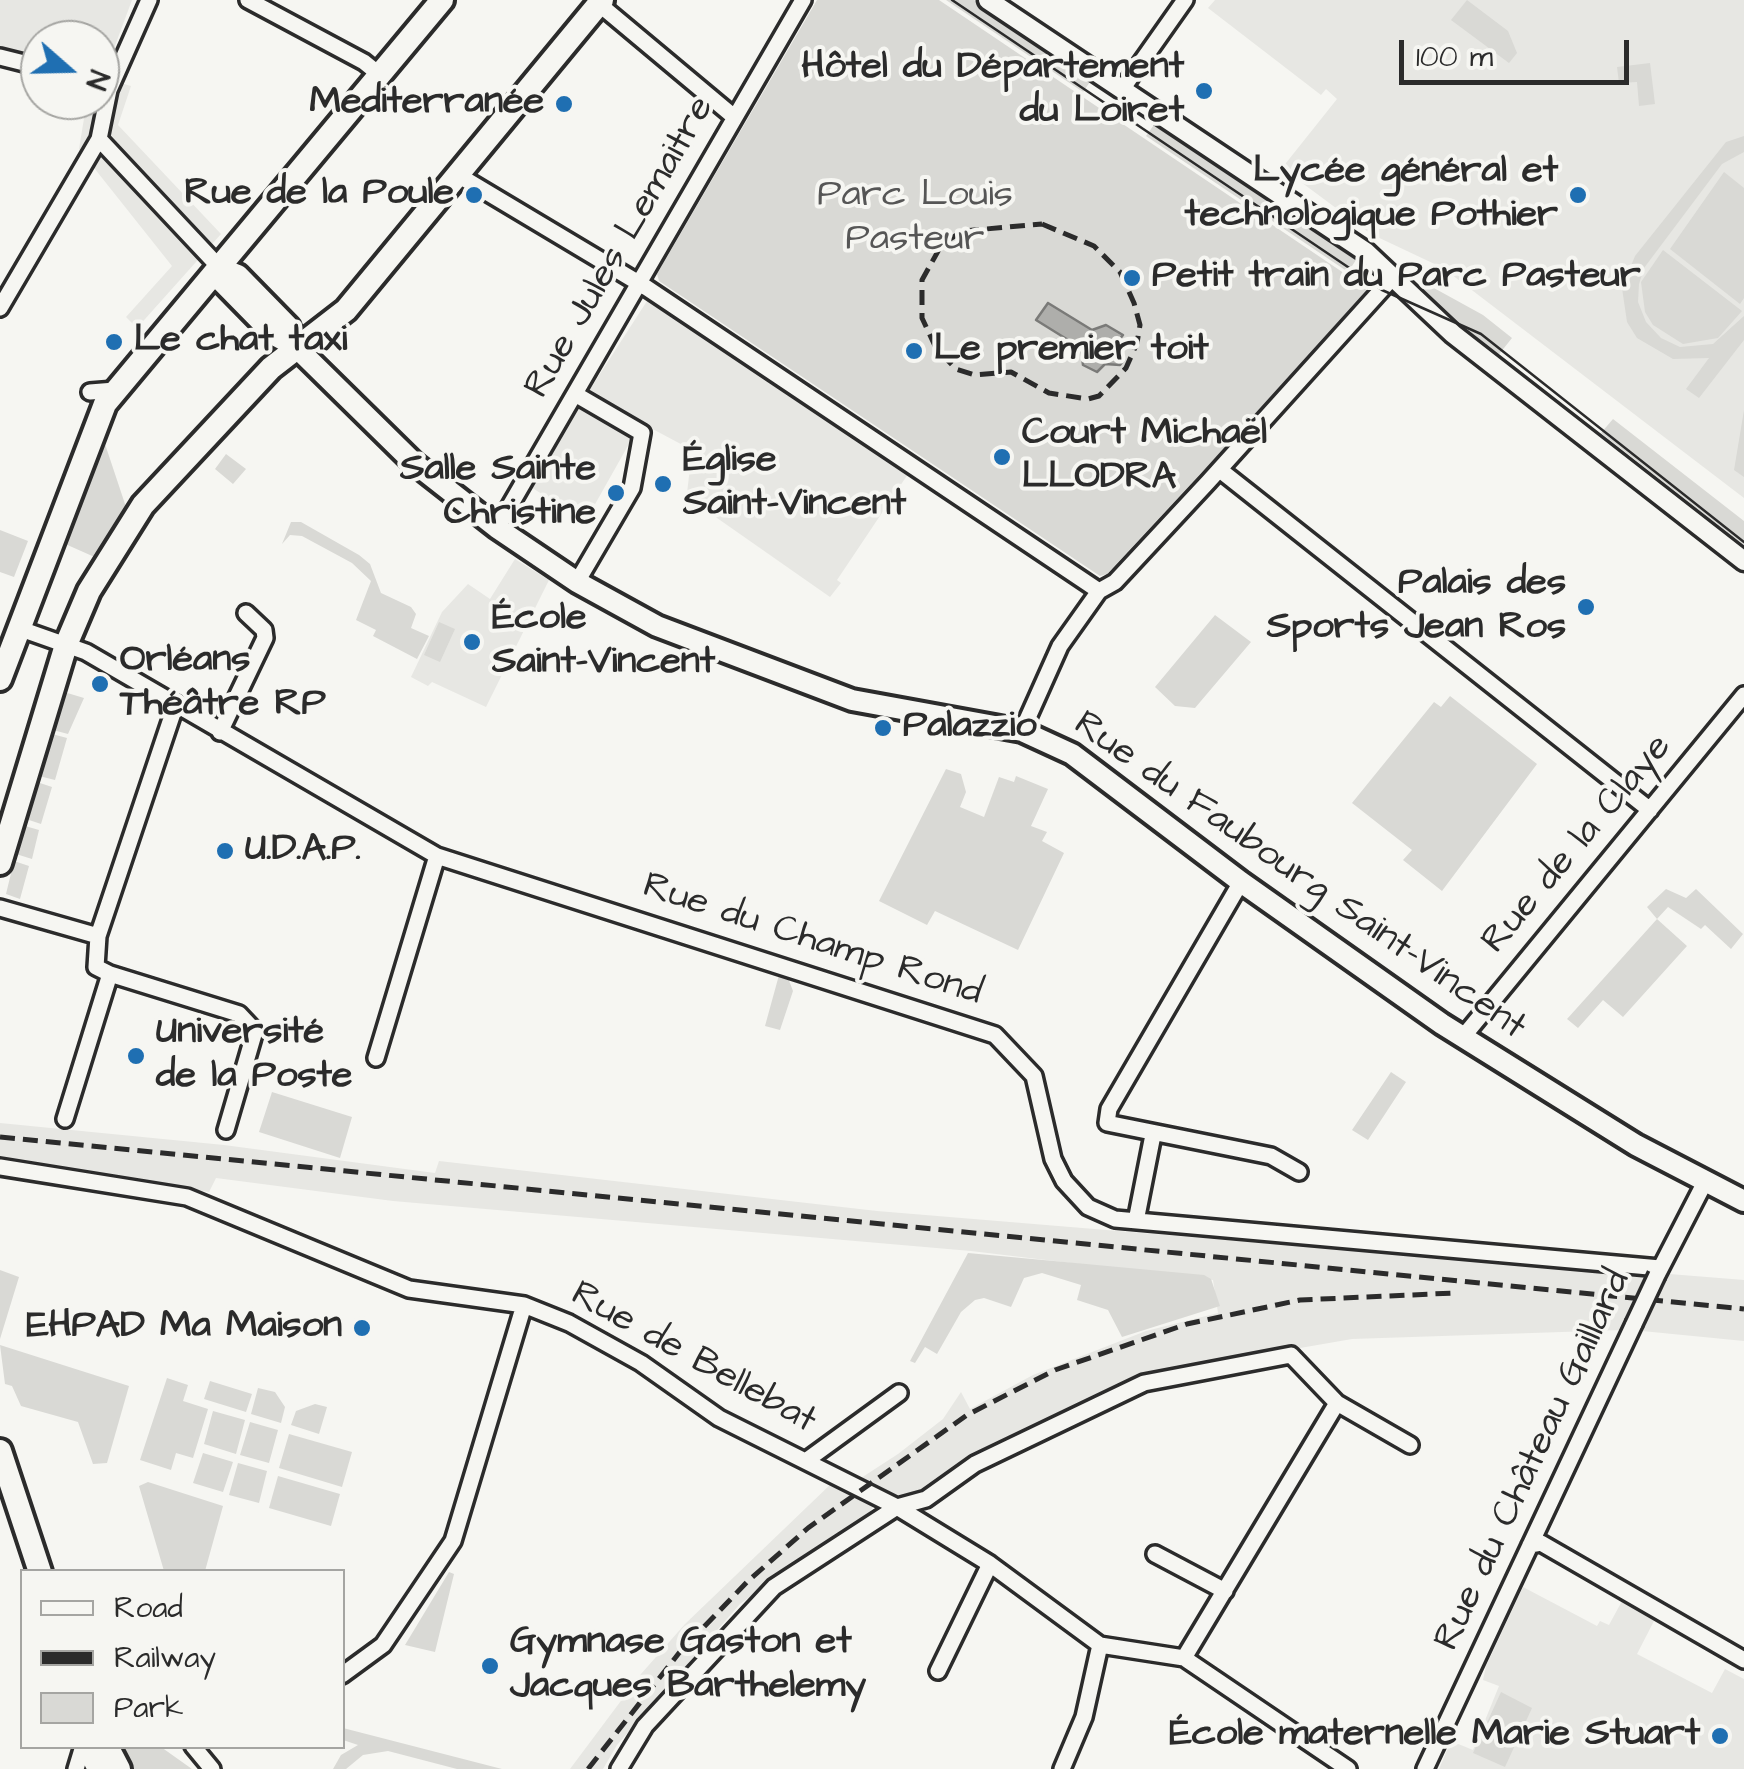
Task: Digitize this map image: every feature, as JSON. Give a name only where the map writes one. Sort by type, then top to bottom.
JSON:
[{"type":"main road","points":[[0,679],[97,421],[114,390],[442,0]]},
{"type":"main road","points":[[0,863],[89,591],[143,505],[296,348],[346,310],[601,2]]},
{"type":"main road","name":"Rue du Faubourg Saint-Vincent","points":[[220,268],[220,280],[274,335],[296,348],[414,463],[497,528],[577,582],[657,626],[852,700],[1022,732],[1080,759],[1241,882],[1464,1037],[1609,1129],[1744,1201]]},
{"type":"main road","points":[[0,1451],[39,1569]]},
{"type":"main road","points":[[0,1500],[23,1569]]},
{"type":"street","points":[[120,57],[150,0]]},
{"type":"street","points":[[248,0],[364,62],[380,75]]},
{"type":"street","name":"Rue Jules Lemaitre","points":[[497,528],[803,0]]},
{"type":"street","points":[[988,0],[1366,252],[1452,334],[1744,561]]},
{"type":"street","points":[[1124,89],[1185,0]]},
{"type":"street","points":[[601,2],[733,116]]},
{"type":"street","points":[[1124,89],[1140,78],[1160,33]]},
{"type":"street","points":[[0,308],[99,139],[101,120]]},
{"type":"street","points":[[99,139],[220,268]]},
{"type":"street","points":[[458,174],[638,282],[1098,591]]},
{"type":"street","points":[[1022,732],[1060,646],[1098,591],[1115,582],[1394,276]]},
{"type":"street","points":[[90,392],[114,390]]},
{"type":"street","points":[[574,394],[642,433],[632,488],[577,582]]},
{"type":"street","points":[[1220,470],[1650,810]]},
{"type":"street","points":[[220,732],[266,638],[264,630],[246,613]]},
{"type":"street","name":"Rue du Champ Rond","points":[[18,628],[73,640],[220,732],[437,856],[991,1033],[1018,1055],[1034,1076],[1053,1158],[1064,1181],[1088,1208],[1115,1219],[1659,1272]]},
{"type":"street","name":"Rue de la Claye","points":[[1464,1037],[1744,696]]},
{"type":"street","points":[[176,704],[98,936],[96,967],[239,1014],[255,1031],[226,1130]]},
{"type":"street","points":[[376,1058],[437,856]]},
{"type":"street","points":[[1241,882],[1109,1108],[1107,1123],[1154,1136],[1271,1156],[1298,1172]]},
{"type":"street","points":[[0,908],[98,936]]},
{"type":"street","points":[[66,1118],[110,974]]},
{"type":"street","points":[[1136,1222],[1154,1136]]},
{"type":"street","name":"Rue de Bellebat","points":[[0,1168],[187,1197],[409,1288],[524,1305],[570,1324],[641,1363],[718,1418],[897,1507],[990,1564],[1100,1645],[1184,1658],[1348,1769]]},
{"type":"street","name":"Rue du Château Gaillard","points":[[1425,1769],[1705,1182]]},
{"type":"street","points":[[345,1674],[384,1645],[454,1541],[524,1305]]},
{"type":"street","points":[[619,1769],[645,1726],[774,1587],[897,1507],[926,1499],[975,1464],[1144,1383],[1291,1355],[1337,1403],[1410,1445]]},
{"type":"street","points":[[807,1460],[899,1393]]},
{"type":"street","points":[[1184,1658],[1337,1403]]},
{"type":"street","points":[[1530,1545],[1541,1543],[1744,1660]]},
{"type":"street","points":[[1156,1554],[1225,1591]]},
{"type":"street","points":[[938,1671],[990,1564]]},
{"type":"street","points":[[1062,1769],[1084,1718],[1100,1645]]},
{"type":"street","points":[[203,1749],[212,1769]]},
{"type":"shaded area","points":[[0,0],[132,0],[120,32],[120,20],[20,20],[20,56],[0,51]]},
{"type":"shaded area","name":"Lycée général et technologique Pothier","points":[[1215,0],[1744,0],[1744,498],[1443,268],[1371,234],[1282,168],[1337,99],[1326,89],[1321,95],[1208,8]]},
{"type":"shaded area","points":[[120,83],[131,86],[120,119]]},
{"type":"shaded area","points":[[84,120],[120,120],[118,125],[221,234],[137,328],[126,317],[172,266],[79,149]]},
{"type":"shaded area","points":[[647,301],[908,474],[837,580],[841,583],[830,597],[697,504],[686,502],[692,450],[587,394]]},
{"type":"shaded area","points":[[1048,303],[1092,330],[1106,325],[1123,335],[1115,345],[1124,360],[1120,365],[1105,364],[1097,372],[1083,365],[1081,348],[1036,320]]},
{"type":"shaded area","points":[[577,404],[634,435],[585,522],[531,487]]},
{"type":"shaded area","name":"École Saint-Vincent","points":[[515,559],[549,580],[486,707],[432,682],[428,686],[411,677],[442,612],[468,584],[490,599]]},
{"type":"shaded area","points":[[0,1123],[224,1145],[435,1173],[439,1161],[877,1211],[1650,1275],[1644,1291],[1657,1295],[1669,1274],[1744,1280],[1744,1341],[1642,1331],[1648,1314],[1634,1311],[1622,1330],[1352,1339],[1150,1374],[919,1491],[904,1496],[882,1492],[870,1512],[740,1604],[617,1745],[603,1769],[570,1769],[641,1674],[685,1624],[833,1482],[861,1478],[898,1454],[943,1419],[961,1392],[970,1409],[1033,1375],[1146,1331],[1218,1313],[1213,1280],[971,1251],[393,1201],[216,1178],[209,1192],[0,1158]]},
{"type":"shaded area","points":[[1523,1587],[1597,1626],[1600,1621],[1609,1625],[1622,1601],[1654,1621],[1637,1654],[1712,1693],[1725,1669],[1744,1679],[1744,1769],[1439,1769],[1451,1741],[1473,1750],[1499,1686],[1483,1680],[1486,1666]]},
{"type":"green space","name":"Parc Louis Pasteur","points":[[817,0],[939,0],[1366,288],[1367,295],[1107,574],[1100,576],[659,281],[657,274]]},
{"type":"green space","points":[[946,0],[974,0],[1092,79],[1083,92]]},
{"type":"green space","points":[[1467,0],[1508,31],[1517,53],[1509,63],[1451,20]]},
{"type":"green space","points":[[1650,63],[1655,104],[1639,106],[1637,82],[1619,83],[1617,67]]},
{"type":"green space","points":[[1156,122],[1358,257],[1348,272],[1146,136]]},
{"type":"green space","points":[[1744,136],[1744,152],[1722,164],[1644,268],[1639,284],[1638,302],[1646,322],[1661,338],[1680,347],[1713,344],[1744,316],[1744,340],[1699,398],[1686,389],[1709,358],[1673,359],[1637,338],[1627,322],[1622,288],[1635,256],[1726,142]]},
{"type":"green space","points":[[1724,172],[1744,188],[1744,298],[1740,304],[1670,249]]},
{"type":"green space","points":[[1663,250],[1742,311],[1718,338],[1683,344],[1653,325],[1645,312],[1641,282]]},
{"type":"green space","points":[[1423,282],[1483,315],[1512,338],[1496,358],[1449,321],[1420,291]]},
{"type":"green space","points":[[1744,410],[1744,477],[1734,470]]},
{"type":"green space","points":[[1613,419],[1744,521],[1744,545],[1601,433]]},
{"type":"green space","points":[[105,444],[127,510],[99,559],[63,543],[100,446]]},
{"type":"green space","points":[[226,454],[246,469],[233,484],[215,469]]},
{"type":"green space","points":[[291,522],[301,522],[359,555],[370,564],[381,593],[411,607],[416,614],[411,628],[429,636],[417,659],[373,636],[376,630],[356,620],[371,581],[352,563],[302,536],[290,535],[282,544]]},
{"type":"green space","points":[[0,530],[28,541],[14,577],[0,572]]},
{"type":"green space","points":[[1215,615],[1251,642],[1195,708],[1175,706],[1155,687]]},
{"type":"green space","points":[[439,622],[455,629],[440,662],[424,655]]},
{"type":"green space","points":[[64,692],[84,698],[68,734],[53,730]]},
{"type":"green space","points":[[1450,696],[1537,764],[1442,891],[1403,860],[1412,850],[1352,803],[1434,702],[1441,707]]},
{"type":"green space","points":[[52,734],[67,738],[55,780],[39,776]]},
{"type":"green space","points":[[946,769],[961,774],[966,792],[960,807],[984,817],[999,777],[1014,782],[1016,776],[1048,789],[1031,826],[1047,832],[1042,841],[1064,853],[1018,950],[935,911],[927,925],[879,901]]},
{"type":"green space","points":[[37,782],[52,787],[41,824],[26,819]]},
{"type":"green space","points":[[25,826],[39,830],[32,859],[16,854]]},
{"type":"green space","points":[[14,861],[29,866],[20,899],[6,894]]},
{"type":"green space","points":[[1666,889],[1686,898],[1696,889],[1743,934],[1731,949],[1705,925],[1701,929],[1668,907],[1657,919],[1647,907]]},
{"type":"green space","points":[[1657,919],[1687,946],[1623,1017],[1603,1000],[1578,1028],[1567,1019]]},
{"type":"green space","points":[[779,975],[788,978],[793,991],[780,1030],[765,1026]]},
{"type":"green space","points":[[1391,1072],[1406,1082],[1368,1140],[1352,1130]]},
{"type":"green space","points":[[272,1092],[352,1117],[340,1158],[259,1132]]},
{"type":"green space","points":[[968,1253],[1204,1275],[1211,1279],[1220,1306],[1122,1337],[1108,1310],[1077,1300],[1081,1285],[1042,1273],[1024,1278],[1011,1307],[984,1298],[975,1300],[961,1312],[937,1354],[925,1347],[915,1363],[910,1361]]},
{"type":"green space","points":[[0,1270],[19,1277],[0,1339]]},
{"type":"green space","points":[[0,1345],[129,1386],[107,1463],[93,1464],[78,1422],[21,1406],[12,1386],[5,1384]]},
{"type":"green space","points":[[167,1378],[188,1385],[183,1401],[208,1409],[193,1458],[176,1453],[171,1470],[140,1460]]},
{"type":"green space","points":[[210,1381],[252,1394],[246,1412],[204,1399]]},
{"type":"green space","points":[[258,1388],[275,1392],[285,1407],[281,1423],[251,1414]]},
{"type":"green space","points":[[315,1404],[327,1407],[319,1434],[291,1425],[296,1411]]},
{"type":"green space","points":[[213,1411],[245,1420],[236,1454],[204,1444]]},
{"type":"green space","points":[[250,1422],[278,1430],[269,1463],[240,1455]]},
{"type":"green space","points":[[289,1434],[352,1452],[342,1487],[279,1468]]},
{"type":"green space","points":[[203,1453],[233,1462],[223,1492],[193,1483]]},
{"type":"green space","points":[[238,1463],[267,1471],[259,1503],[229,1495]]},
{"type":"green space","points":[[278,1476],[340,1494],[331,1526],[269,1508]]},
{"type":"green space","points":[[148,1482],[223,1506],[206,1569],[163,1569],[139,1486]]},
{"type":"green space","points":[[449,1572],[454,1574],[435,1652],[405,1645]]},
{"type":"green space","points":[[1501,1692],[1532,1708],[1505,1767],[1473,1753]]},
{"type":"green space","points":[[345,1729],[502,1769],[457,1769],[388,1751],[363,1755],[346,1769],[333,1769],[341,1755],[358,1745],[345,1741]]},
{"type":"green space","points":[[116,1749],[164,1749],[192,1769],[126,1769]]},
{"type":"tram line","points":[[952,0],[1382,290],[1481,334],[1744,542]]},
{"type":"railway","points":[[1042,224],[1094,246],[1120,272],[1134,303],[1140,325],[1137,343],[1126,368],[1099,396],[1088,399],[1049,393],[1011,372],[975,375],[956,369],[936,348],[922,318],[922,280],[942,244],[963,231],[1042,224]]},
{"type":"railway","points":[[0,1137],[1744,1309]]},
{"type":"railway","points":[[588,1769],[679,1653],[747,1582],[808,1528],[967,1415],[1055,1370],[1187,1324],[1300,1300],[1454,1293]]},
{"type":"place","name":"Hôtel du Département du Loiret","points":[[1204,91]]},
{"type":"place","name":"Mediterranée","points":[[564,104]]},
{"type":"place","name":"Rue de la Poule","points":[[474,195]]},
{"type":"place","name":"Lycée général et technologique Pothier","points":[[1578,195]]},
{"type":"place","name":"Petit train du Parc Pasteur","points":[[1132,278]]},
{"type":"place","name":"Le chat taxi","points":[[114,342]]},
{"type":"place","name":"Le premier toit","points":[[914,351]]},
{"type":"place","name":"Court Michaël LLODRA","points":[[1002,457]]},
{"type":"place","name":"Église Saint-Vincent","points":[[663,484]]},
{"type":"place","name":"Salle Sainte Christine","points":[[616,493]]},
{"type":"place","name":"Palais des Sports Jean Ros","points":[[1586,607]]},
{"type":"place","name":"École Saint-Vincent","points":[[472,642]]},
{"type":"place","name":"Orléans Théâtre RP","points":[[100,684]]},
{"type":"place","name":"Palazzio","points":[[883,728]]},
{"type":"place","name":"U.D.A.P.","points":[[225,851]]},
{"type":"place","name":"Université de la Poste","points":[[136,1056]]},
{"type":"place","name":"EHPAD Ma Maison","points":[[362,1328]]},
{"type":"place","name":"Gymnase Gaston et Jacques Barthelemy","points":[[490,1666]]},
{"type":"place","name":"École maternelle Marie Stuart","points":[[1720,1736]]}]
